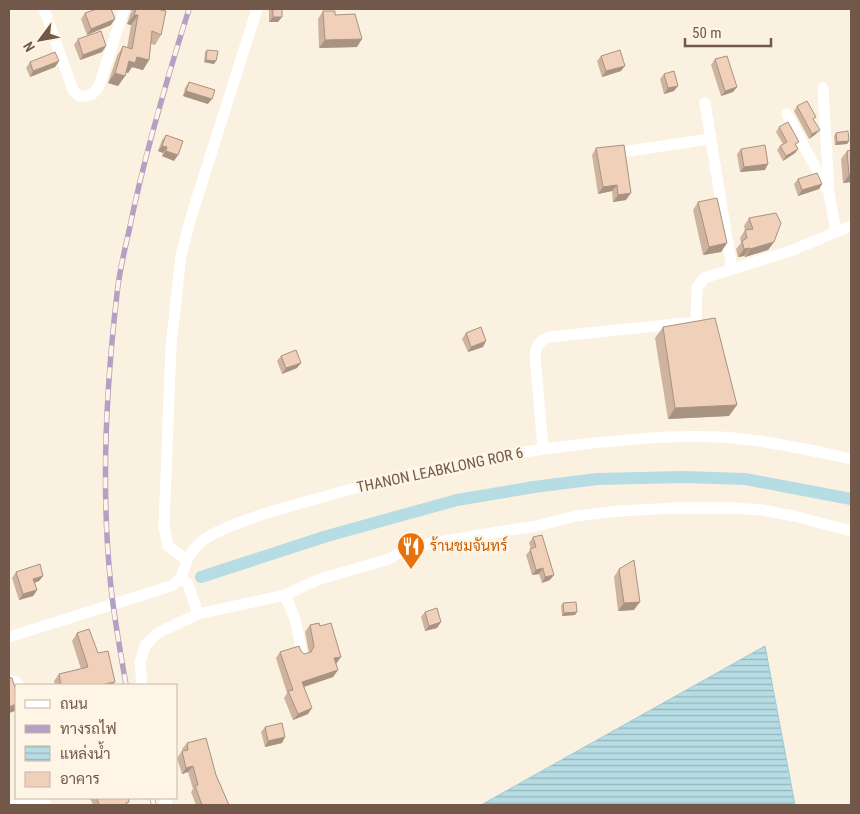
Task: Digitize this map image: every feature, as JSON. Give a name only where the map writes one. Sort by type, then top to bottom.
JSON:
[{"type":"street","points":[[44,9],[73,90],[79,96],[85,97],[92,95],[99,86],[124,9]]},
{"type":"street","points":[[187,560],[168,546],[164,526],[171,346],[181,256],[192,214],[257,9]]},
{"type":"street","points":[[822,88],[829,193],[836,232]]},
{"type":"street","points":[[705,103],[732,269]]},
{"type":"street","points":[[788,114],[829,193]]},
{"type":"street","points":[[630,151],[710,139]]},
{"type":"street","points":[[543,448],[535,356],[538,344],[542,340],[549,337],[696,322],[698,284],[704,278],[790,251],[851,226]]},
{"type":"street","name":"THANON LEABKLONG ROR 6","points":[[181,578],[187,560],[199,544],[210,535],[275,511],[397,476],[543,448],[658,436],[721,437],[781,444],[851,459]]},
{"type":"street","points":[[142,684],[140,664],[142,652],[148,641],[166,629],[198,614],[285,595],[317,580],[389,559],[406,548],[537,526],[576,516],[675,508],[762,510],[794,516],[851,531]]},
{"type":"street","points":[[9,637],[165,588],[176,584],[181,578],[188,584],[198,614]]},
{"type":"street","points":[[285,595],[295,619],[302,653]]},
{"type":"street","points":[[15,805],[34,799]]},
{"type":"water","points":[[765,646],[795,805],[481,805]]},
{"type":"building","points":[[97,9],[111,9],[115,19],[91,29],[85,13]]},
{"type":"building","points":[[136,9],[166,11],[161,35],[152,31],[149,60],[137,57],[135,63],[129,61],[125,76],[115,73],[123,46],[132,49],[138,15],[134,15]]},
{"type":"building","points":[[273,9],[282,9],[282,17],[273,17]]},
{"type":"building","points":[[323,11],[335,11],[335,15],[355,14],[362,39],[325,40]]},
{"type":"building","points":[[101,31],[106,46],[83,55],[78,39]]},
{"type":"building","points":[[207,50],[218,51],[216,61],[206,60]]},
{"type":"building","points":[[620,50],[625,66],[606,71],[601,56]]},
{"type":"building","points":[[55,52],[59,61],[33,71],[30,62]]},
{"type":"building","points":[[727,56],[737,87],[725,91],[715,59]]},
{"type":"building","points":[[674,71],[678,86],[668,88],[664,74]]},
{"type":"building","points":[[189,82],[215,90],[212,99],[186,91]]},
{"type":"building","points":[[807,101],[816,117],[813,119],[820,130],[812,134],[797,106]]},
{"type":"building","points":[[788,122],[799,142],[795,144],[798,149],[786,156],[780,146],[787,142],[779,127]]},
{"type":"building","points":[[848,131],[849,141],[837,142],[836,133]]},
{"type":"building","points":[[166,135],[183,141],[178,155],[166,151],[167,147],[162,146]]},
{"type":"building","points":[[624,145],[631,193],[618,195],[617,185],[603,187],[596,148]]},
{"type":"building","points":[[765,145],[768,164],[744,167],[741,149]]},
{"type":"building","points":[[851,150],[851,174],[849,175],[847,151]]},
{"type":"building","points":[[817,173],[822,184],[802,190],[798,179]]},
{"type":"building","points":[[717,198],[727,243],[709,247],[698,202]]},
{"type":"building","points":[[776,213],[781,223],[774,242],[744,249],[742,241],[747,238],[745,230],[753,229],[749,218]]},
{"type":"building","points":[[715,318],[737,405],[675,408],[663,327]]},
{"type":"building","points":[[481,327],[486,341],[471,347],[466,333]]},
{"type":"building","points":[[296,350],[301,363],[286,368],[281,356]]},
{"type":"building","points":[[542,535],[554,575],[545,577],[543,568],[536,570],[530,549],[536,547],[533,537]]},
{"type":"building","points":[[634,560],[640,602],[624,603],[619,569]]},
{"type":"building","points":[[40,564],[43,576],[33,579],[37,590],[23,594],[16,572]]},
{"type":"building","points":[[576,602],[577,612],[564,613],[563,603]]},
{"type":"building","points":[[437,608],[441,622],[429,626],[425,612]]},
{"type":"building","points":[[319,623],[320,626],[331,623],[341,657],[334,658],[338,670],[302,682],[312,708],[298,714],[288,691],[293,690],[280,652],[299,646],[304,654],[311,652],[314,646],[310,625]]},
{"type":"building","points":[[89,629],[98,653],[108,651],[115,682],[105,684],[61,684],[59,674],[88,667],[77,633]]},
{"type":"building","points":[[9,677],[12,678],[15,688],[15,704],[9,707]]},
{"type":"building","points":[[282,723],[285,737],[268,741],[265,727]]},
{"type":"building","points":[[206,738],[216,775],[229,805],[202,805],[195,786],[198,785],[193,766],[186,768],[182,751],[188,750],[187,743]]},
{"type":"building","points":[[97,799],[128,799],[129,802],[126,805],[99,805]]},
{"type":"waterway","points":[[201,577],[327,536],[457,500],[597,479],[683,477],[745,479],[851,499]]},
{"type":"railway","points":[[126,684],[111,590],[107,542],[106,435],[113,329],[120,270],[141,175],[189,9]]},
{"type":"railway","points":[[152,799],[154,805]]},
{"type":"place","name":"ร้านชมจันทร์","points":[[411,570]]}]
